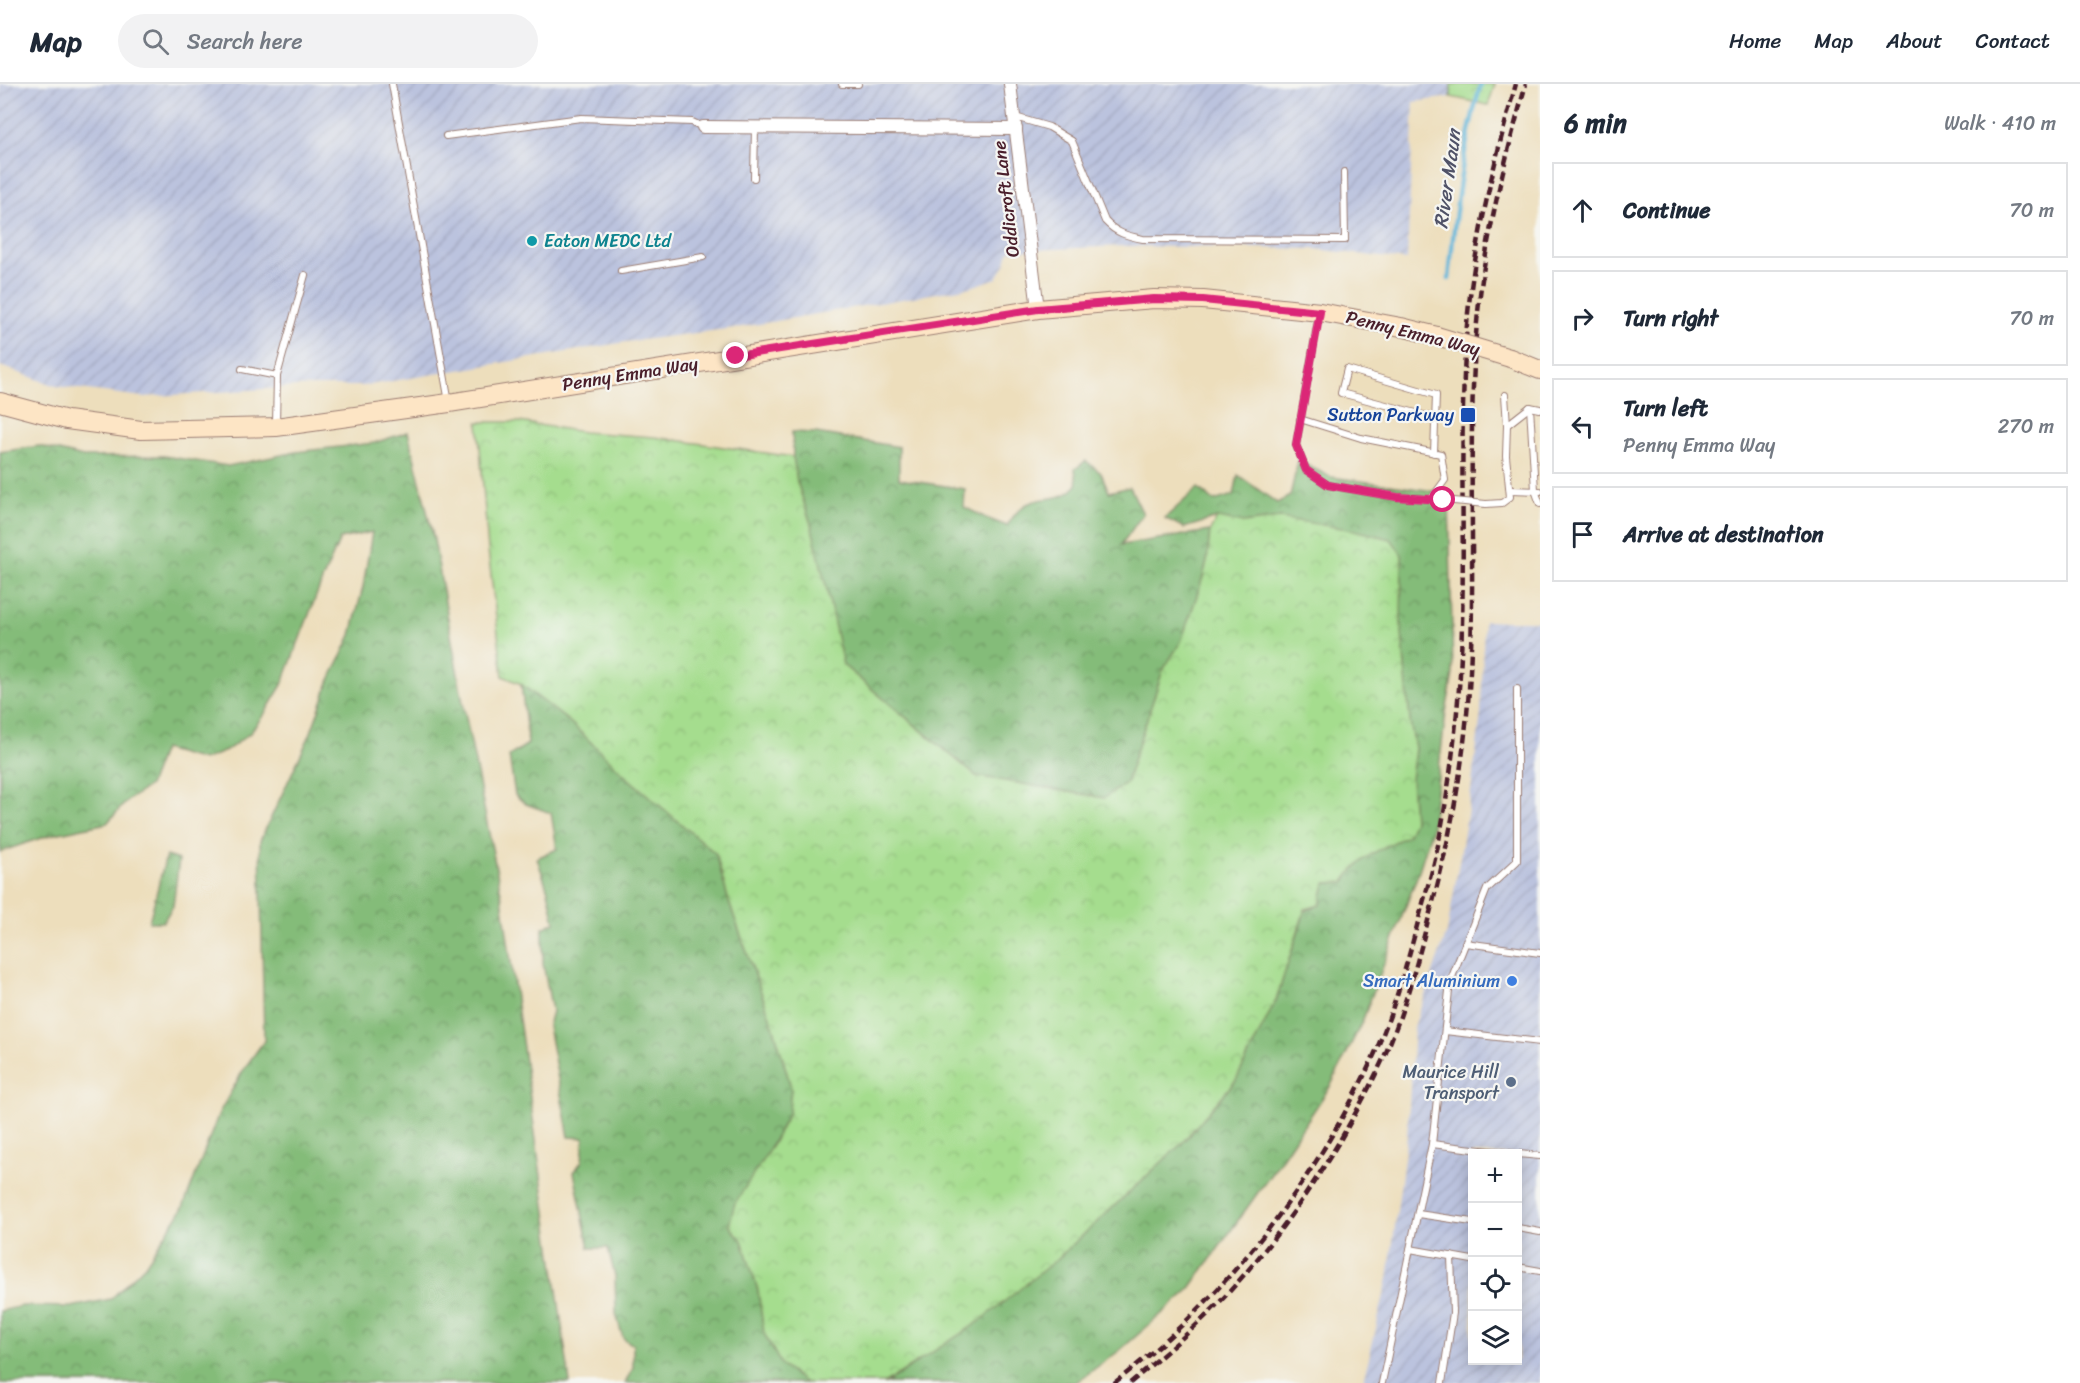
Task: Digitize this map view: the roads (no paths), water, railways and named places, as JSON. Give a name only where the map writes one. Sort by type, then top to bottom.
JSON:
[{"type":"main road","name":"Penny Emma Way","points":[[0,402],[67,420],[141,430],[276,427],[449,403],[1038,309],[1154,299],[1203,300],[1320,312],[1437,336],[1510,358],[1540,370]]},
{"type":"street","name":"Oddicroft Lane","points":[[1010,84],[1038,309]]},
{"type":"street","points":[[703,127],[1015,123]]},
{"type":"lane","points":[[392,84],[449,403]]},
{"type":"lane","points":[[842,84],[858,84]]},
{"type":"lane","points":[[446,136],[581,118],[692,122],[703,127]]},
{"type":"lane","points":[[1015,123],[1049,127],[1071,141],[1105,220],[1114,231],[1143,239],[1345,240],[1344,172]]},
{"type":"lane","points":[[754,178],[755,127]]},
{"type":"lane","points":[[621,272],[703,257]]},
{"type":"lane","points":[[276,427],[277,376],[305,275]]},
{"type":"lane","points":[[1320,312],[1296,445],[1306,470],[1328,485],[1397,497],[1486,504],[1507,501],[1510,497],[1510,490],[1505,449],[1507,425],[1505,395]]},
{"type":"lane","points":[[242,369],[277,376]]},
{"type":"lane","points":[[1434,453],[1436,395],[1347,369],[1341,393],[1435,418]]},
{"type":"lane","points":[[1507,425],[1530,407],[1540,409]]},
{"type":"lane","points":[[1530,407],[1540,504]]},
{"type":"lane","points":[[1300,419],[1361,438],[1441,454],[1445,480],[1431,499]]},
{"type":"lane","points":[[1510,490],[1537,491]]},
{"type":"lane","points":[[1382,1383],[1432,1144],[1450,982],[1487,888],[1517,861],[1517,689]]},
{"type":"lane","points":[[1465,943],[1540,953]]},
{"type":"lane","points":[[1445,1031],[1540,1042]]},
{"type":"lane","points":[[1432,1144],[1474,1149]]},
{"type":"lane","points":[[1522,1154],[1540,1156]]},
{"type":"lane","points":[[1418,1214],[1468,1221]]},
{"type":"lane","points":[[1522,1229],[1540,1232]]},
{"type":"lane","points":[[1410,1249],[1468,1259]]},
{"type":"lane","points":[[1442,1383],[1453,1313],[1451,1256]]},
{"type":"lane","points":[[1522,1268],[1540,1271]]},
{"type":"waterway","name":"River Maun","points":[[1449,279],[1464,156],[1481,84]]},
{"type":"railway","points":[[1114,1383],[1194,1313],[1231,1275],[1265,1234],[1325,1146],[1351,1100],[1375,1053],[1400,987],[1435,859],[1452,762],[1462,629],[1462,448],[1468,313],[1487,197],[1516,84]]},
{"type":"railway","points":[[1130,1383],[1218,1304],[1274,1238],[1295,1209],[1334,1150],[1368,1089],[1392,1039],[1410,984],[1439,880],[1461,762],[1468,702],[1472,627],[1472,447],[1474,357],[1478,312],[1497,197],[1526,84]]},
{"type":"place","name":"Eaton MEDC Ltd","points":[[532,241]]},
{"type":"place","name":"Sutton Parkway","points":[[1468,415]]},
{"type":"place","name":"Smart Aluminium","points":[[1512,981]]},
{"type":"place","name":"Maurice Hill Transport","points":[[1511,1082]]}]
